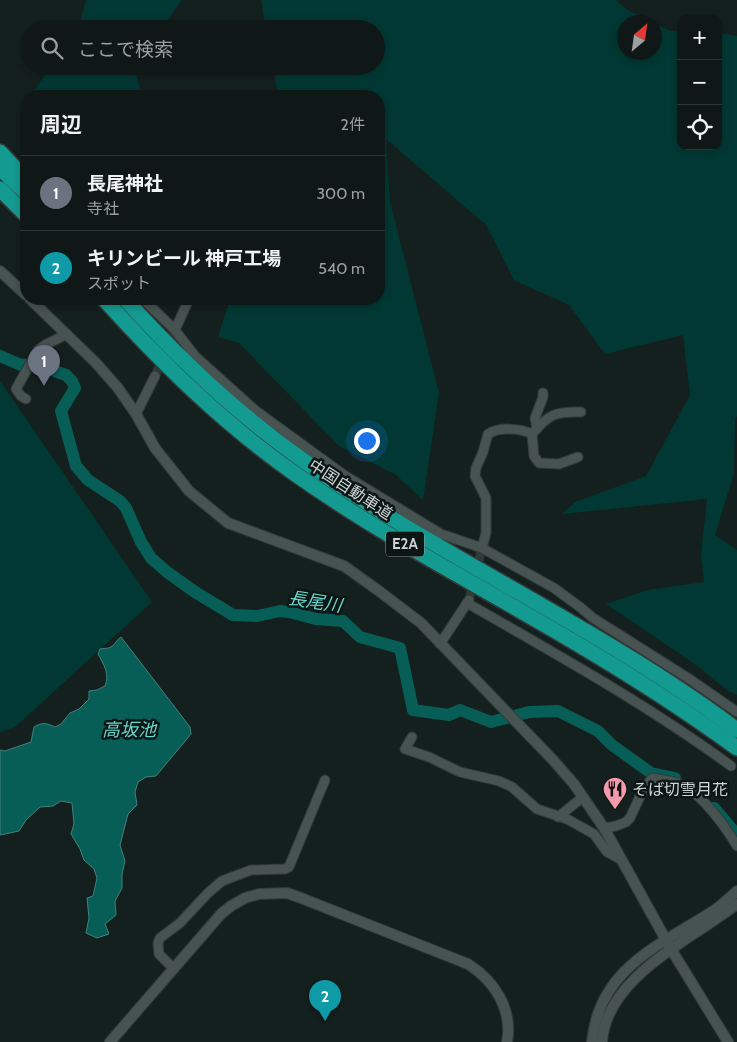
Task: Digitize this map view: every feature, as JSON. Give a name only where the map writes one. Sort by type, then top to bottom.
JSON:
[{"type":"highway","points":[[0,152],[20,174]]},
{"type":"highway","points":[[0,168],[20,187]]},
{"type":"highway","points":[[0,189],[20,209]]},
{"type":"highway","name":"中国自動車道","points":[[110,305],[184,383],[237,430],[294,473],[360,517],[635,678],[691,714],[737,748]]},
{"type":"highway","name":"中国自動車道","points":[[131,305],[220,395],[273,439],[304,461],[407,528],[581,628],[664,679],[737,730]]},
{"type":"street","points":[[0,271],[20,289]]},
{"type":"street","points":[[36,305],[96,363],[118,388],[136,414],[155,448],[189,491],[228,523],[344,566],[421,623],[553,760],[583,797],[604,828],[668,944],[728,1042]]},
{"type":"street","points":[[149,305],[175,330],[195,356],[256,411],[344,475],[441,534],[482,548],[554,588],[593,618],[691,680],[737,712]]},
{"type":"street","points":[[175,330],[186,305]]},
{"type":"street","points":[[26,399],[16,389],[35,355],[45,344],[67,334]]},
{"type":"street","points":[[136,414],[155,376]]},
{"type":"street","points":[[543,393],[543,398],[535,418],[534,456],[539,463],[547,464],[559,464],[578,456]]},
{"type":"street","points":[[534,432],[543,421],[552,415],[568,411],[580,412]]},
{"type":"street","points":[[482,548],[486,533],[486,498],[476,476],[476,468],[488,434],[493,430],[501,429],[534,432]]},
{"type":"street","points":[[440,644],[468,601],[594,676],[697,741],[731,766]]},
{"type":"street","points":[[412,737],[405,749],[429,757],[460,772],[499,781],[512,787],[537,810],[558,817],[594,834],[607,852],[620,859]]},
{"type":"street","points":[[604,828],[616,826],[630,818],[643,790],[652,778],[683,785],[700,799],[727,829],[737,846]]},
{"type":"street","points":[[174,969],[159,954],[158,943],[160,938],[180,923],[208,893],[222,882],[251,870],[285,869],[289,867],[325,780]]},
{"type":"street","points":[[558,817],[583,797]]},
{"type":"street","points":[[602,1042],[607,1020],[630,983],[668,944],[737,891]]},
{"type":"street","points":[[110,1042],[221,914],[245,898],[259,894],[287,893],[432,949],[468,964],[477,970],[487,978],[501,998],[508,1024],[507,1042]]},
{"type":"street","points":[[592,1042],[593,1025],[600,1006],[610,989],[629,967],[668,944],[719,918],[737,904]]},
{"type":"shaded area","points":[[86,0],[182,0],[168,20],[80,20]]},
{"type":"shaded area","points":[[261,0],[616,0],[626,9],[638,15],[617,15],[617,60],[662,60],[662,27],[671,31],[677,31],[677,150],[722,150],[722,34],[737,36],[737,416],[735,419],[734,473],[715,535],[737,550],[737,695],[727,690],[696,665],[606,604],[648,590],[704,582],[701,554],[707,499],[562,514],[575,502],[646,476],[690,395],[683,335],[605,354],[569,305],[514,280],[486,225],[386,139],[390,202],[439,393],[423,500],[396,475],[339,446],[239,343],[218,337],[228,305],[385,305],[385,90],[277,90],[274,75],[385,75],[385,20],[264,20]]},
{"type":"shaded area","points":[[45,75],[138,75],[140,90],[35,90]]},
{"type":"shaded area","points":[[0,381],[152,602],[15,727],[0,732]]},
{"type":"water","name":"高坂池","points":[[121,637],[190,727],[191,734],[156,776],[146,777],[138,782],[135,792],[137,805],[128,814],[120,845],[125,861],[122,874],[122,888],[115,901],[116,915],[105,924],[109,934],[97,938],[86,933],[89,918],[87,898],[93,896],[97,878],[94,869],[84,860],[71,834],[74,824],[72,803],[61,801],[53,806],[40,807],[26,820],[19,831],[0,835],[0,750],[5,751],[31,742],[34,727],[37,725],[44,724],[55,727],[61,724],[70,713],[79,709],[89,699],[89,691],[105,686],[107,674],[98,654],[100,649],[111,647]]},
{"type":"waterway","name":"長尾川","points":[[0,356],[21,365],[35,364],[66,375],[72,381],[75,388],[61,411],[76,466],[88,480],[120,501],[126,508],[141,542],[151,558],[195,592],[233,615],[257,616],[280,611],[316,619],[343,621],[360,637],[400,648],[413,710],[449,715],[460,710],[491,722],[529,712],[558,711],[598,731],[612,745],[651,773],[675,778]]},
{"type":"waterway","name":"長尾川","points":[[714,808],[737,835]]},
{"type":"tunnel","points":[[155,376],[175,330]]},
{"type":"tunnel","points":[[469,600],[482,548]]},
{"type":"place","name":"長尾神社","points":[[44,386]]},
{"type":"place","name":"そば切雪月花","points":[[615,810]]},
{"type":"place","name":"キリンビール 神戸工場","points":[[325,1021]]}]
